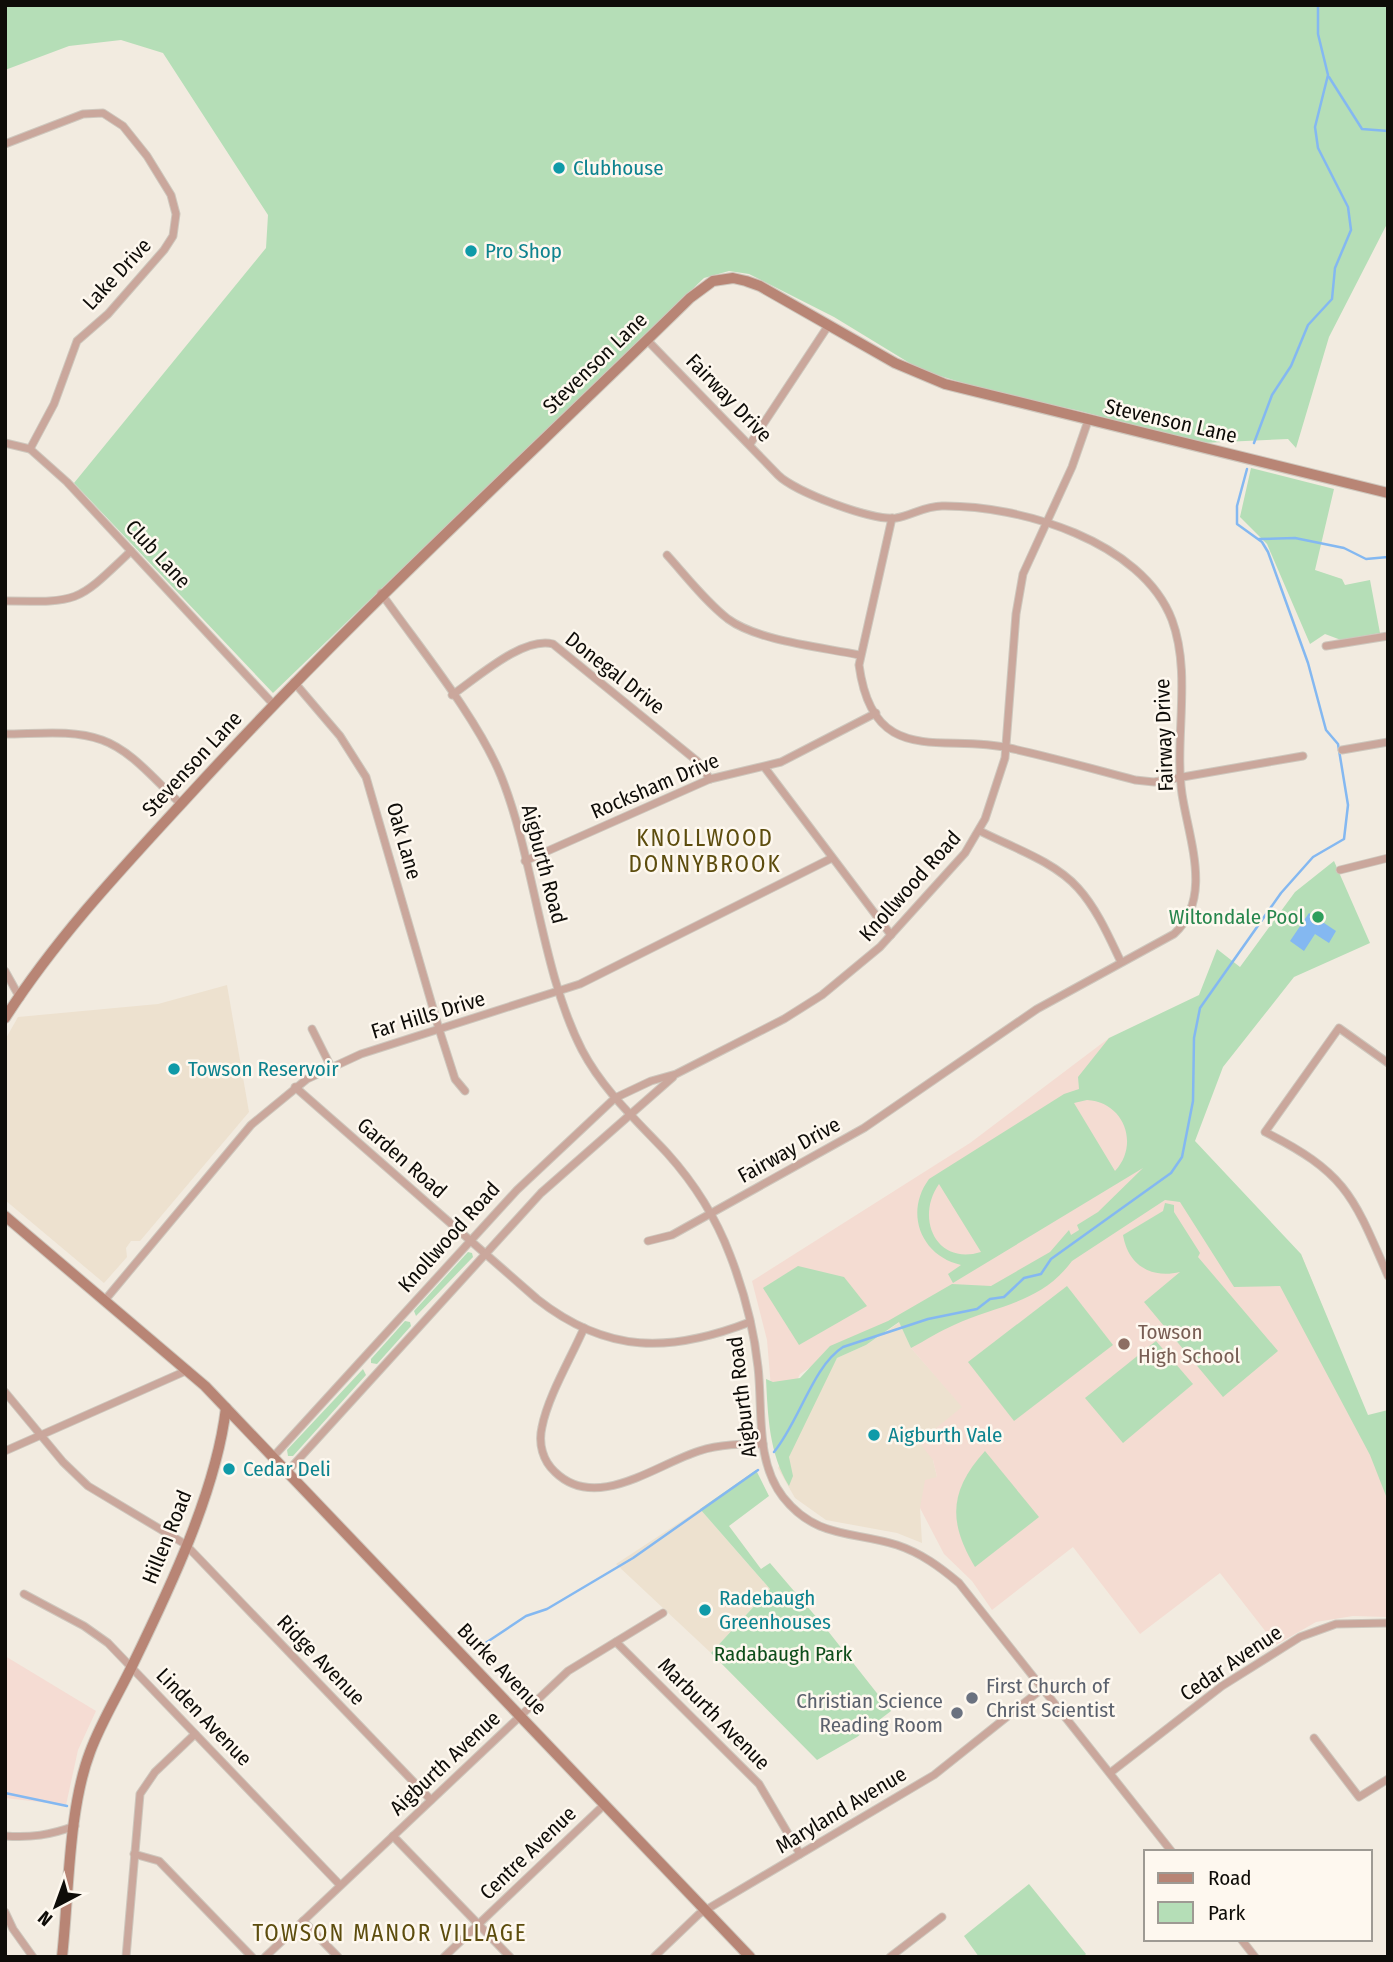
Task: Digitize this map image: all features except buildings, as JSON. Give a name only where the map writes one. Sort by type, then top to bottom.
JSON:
[{"type":"street","name":"Lake Drive","points":[[5,144],[83,114],[103,113],[123,125],[147,156],[171,195],[176,214],[173,236],[164,250],[108,314],[77,341],[54,404],[30,449]]},
{"type":"street","name":"Stevenson Lane","points":[[5,1029],[53,946],[294,682],[382,593],[702,288],[722,278],[733,278],[760,286],[880,355],[928,378],[1088,421],[1387,491]]},
{"type":"street","points":[[750,444],[828,326]]},
{"type":"street","name":"Fairway Drive","points":[[648,340],[785,481],[798,490],[891,518],[941,506],[989,510],[1045,524],[1108,549],[1129,561],[1153,585],[1165,603],[1179,646],[1180,777],[1196,871],[1195,904],[1184,925],[1174,934],[1037,1009],[873,1122],[672,1235],[648,1241]]},
{"type":"street","name":"Knollwood Road","points":[[273,1457],[536,1170],[615,1098],[676,1074],[802,1008],[858,967],[891,935],[965,853],[980,831],[1002,774],[1007,747],[1018,597],[1027,562],[1072,467],[1088,421]]},
{"type":"street","name":"Club Lane","points":[[5,443],[30,449],[67,482],[274,705]]},
{"type":"street","points":[[891,518],[859,655],[864,688],[876,713],[895,732],[916,742],[1007,747],[1135,780],[1154,782],[1303,755]]},
{"type":"street","points":[[5,601],[76,598],[91,590],[131,551]]},
{"type":"street","points":[[667,555],[718,610],[736,624],[777,638],[859,655]]},
{"type":"street","name":"Aigburth Road","points":[[382,593],[479,734],[500,775],[561,992],[581,1047],[615,1098],[688,1178],[710,1213],[732,1258],[750,1322],[758,1366],[763,1444],[776,1486],[799,1513],[826,1530],[898,1546],[934,1563],[974,1600],[1170,1850]]},
{"type":"street","points":[[1326,646],[1388,636]]},
{"type":"street","name":"Donegal Drive","points":[[452,695],[524,646],[543,641],[553,644],[697,761],[710,779]]},
{"type":"street","name":"Oak Lane","points":[[294,682],[345,743],[370,787],[439,1029],[455,1079],[465,1091]]},
{"type":"street","name":"Rocksham Drive","points":[[525,861],[710,779],[765,768],[781,762],[876,713]]},
{"type":"street","points":[[5,734],[77,734],[103,740],[125,752],[181,804]]},
{"type":"street","points":[[1342,750],[1388,742]]},
{"type":"street","points":[[765,768],[891,935]]},
{"type":"street","points":[[980,831],[1054,869],[1076,886],[1090,905],[1121,962]]},
{"type":"street","name":"Far Hills Drive","points":[[105,1300],[251,1125],[295,1087],[331,1067],[439,1029],[561,992],[832,858]]},
{"type":"street","points":[[1340,870],[1388,858]]},
{"type":"street","points":[[5,971],[20,999]]},
{"type":"street","name":"Stevenson Lane","points":[[5,1018],[20,999]]},
{"type":"street","points":[[1388,1063],[1339,1028],[1265,1132],[1305,1154],[1339,1179],[1361,1214],[1388,1276]]},
{"type":"street","points":[[312,1029],[331,1067]]},
{"type":"street","name":"Knollwood Road","points":[[287,1472],[541,1193],[676,1074]]},
{"type":"street","name":"Garden Road","points":[[295,1087],[548,1308],[584,1328],[629,1342],[670,1344],[708,1338],[750,1322]]},
{"type":"street","points":[[5,1216],[188,1370],[226,1408]]},
{"type":"street","points":[[584,1328],[542,1427],[542,1451],[546,1461],[568,1483],[577,1487],[601,1488],[698,1451],[729,1445],[763,1444]]},
{"type":"street","points":[[5,1451],[188,1370]]},
{"type":"street","name":"Ridge Avenue","points":[[5,1391],[88,1486],[185,1544],[431,1800]]},
{"type":"street","name":"Burke Avenue","points":[[226,1408],[750,1957]]},
{"type":"street","name":"Hillen Road","points":[[62,1957],[75,1826],[90,1753],[132,1667],[185,1544],[217,1461],[226,1408]]},
{"type":"street","name":"Linden Avenue","points":[[24,1594],[91,1630],[132,1667],[340,1885]]},
{"type":"street","name":"Aigburth Avenue","points":[[265,1957],[568,1671],[663,1613]]},
{"type":"street","name":"Cedar Avenue","points":[[1110,1773],[1222,1686],[1306,1634],[1336,1624],[1388,1623]]},
{"type":"street","name":"Marburth Avenue","points":[[616,1642],[759,1784],[800,1854]]},
{"type":"street","name":"Maryland Avenue","points":[[654,1957],[706,1910],[934,1775],[1043,1688]]},
{"type":"street","points":[[126,1957],[142,1790],[195,1734]]},
{"type":"street","points":[[1314,1738],[1359,1797],[1388,1779]]},
{"type":"street","name":"Centre Avenue","points":[[444,1957],[605,1804]]},
{"type":"street","points":[[5,1836],[29,1838],[50,1835],[75,1826]]},
{"type":"street","points":[[393,1836],[510,1957]]},
{"type":"street","points":[[134,1854],[159,1861],[253,1957]]},
{"type":"street","points":[[5,1912],[12,1929],[33,1957]]},
{"type":"street","points":[[890,1957],[942,1917]]},
{"type":"street","points":[[303,1921],[338,1957]]},
{"type":"street","points":[[1243,1941],[1255,1957]]},
{"type":"shaded area","name":"Towson Reservoir","points":[[227,985],[249,1112],[140,1241],[131,1241],[126,1248],[127,1257],[104,1283],[5,1200],[5,1040],[18,1017],[158,1004]]},
{"type":"shaded area","name":"Towson High School","points":[[1109,1038],[1234,1287],[1301,1254],[1388,1468],[1388,1617],[1353,1616],[1316,1622],[1276,1645],[1220,1573],[1140,1634],[1073,1547],[992,1610],[972,1581],[944,1554],[920,1508],[925,1480],[937,1477],[933,1460],[919,1442],[962,1407],[911,1348],[900,1322],[820,1361],[800,1374],[791,1393],[772,1400],[767,1340],[752,1281],[970,1143]]},
{"type":"shaded area","name":"Aigburth Vale","points":[[900,1322],[911,1348],[963,1407],[933,1460],[937,1477],[920,1508],[922,1543],[897,1533],[826,1520],[795,1498],[778,1468],[837,1358],[866,1345]]},
{"type":"shaded area","points":[[700,1509],[770,1589],[711,1653],[616,1564]]},
{"type":"shaded area","points":[[5,1656],[96,1711],[78,1750],[66,1805],[5,1798]]},
{"type":"green space","points":[[5,5],[1388,5],[1388,222],[1329,337],[1296,448],[1288,439],[1202,443],[1076,410],[999,394],[921,370],[834,317],[749,274],[729,271],[704,278],[273,693],[74,483],[266,248],[268,215],[163,53],[121,40],[69,46],[5,70]]},
{"type":"green space","points":[[1251,468],[1334,489],[1315,570],[1342,579],[1345,585],[1370,580],[1380,633],[1341,640],[1325,634],[1310,644],[1267,544],[1240,517]]},
{"type":"green space","points":[[1334,861],[1370,943],[1294,977],[1223,1067],[1195,1141],[1301,1254],[1368,1415],[1388,1410],[1388,1501],[1370,1455],[1280,1286],[1234,1287],[1180,1202],[1165,1200],[1072,1261],[1060,1275],[1032,1295],[954,1325],[911,1348],[899,1322],[866,1345],[837,1358],[789,1457],[793,1476],[789,1486],[773,1448],[766,1379],[773,1382],[800,1378],[830,1346],[888,1321],[952,1284],[991,1286],[1050,1252],[1069,1230],[1071,1235],[1079,1230],[1077,1225],[1098,1212],[1143,1168],[953,1283],[948,1274],[961,1265],[936,1253],[927,1243],[918,1219],[918,1206],[929,1179],[1064,1094],[1079,1089],[1078,1077],[1109,1038],[1199,995],[1217,949],[1240,967],[1295,892]],"holes":[[[1087,1100],[1110,1108],[1119,1116],[1124,1126],[1126,1149],[1115,1171],[1074,1103]],[[939,1184],[981,1252],[952,1252],[942,1246],[934,1236],[929,1211]]]},
{"type":"green space","points":[[1165,1203],[1174,1205],[1174,1212],[1200,1253],[1198,1257],[1278,1351],[1223,1397],[1144,1302],[1180,1272],[1160,1273],[1142,1267],[1130,1254],[1123,1235],[1163,1211]]},
{"type":"green space","points":[[468,1252],[472,1253],[473,1257],[416,1316],[414,1311]]},
{"type":"green space","points":[[798,1266],[844,1277],[867,1306],[799,1345],[763,1288]]},
{"type":"green space","points":[[1067,1286],[1113,1345],[1014,1421],[968,1362]]},
{"type":"green space","points":[[405,1321],[410,1322],[411,1326],[377,1364],[371,1363],[371,1359]]},
{"type":"green space","points":[[1156,1341],[1193,1384],[1123,1443],[1085,1398]]},
{"type":"green space","points":[[363,1369],[366,1375],[293,1456],[288,1456],[287,1450]]},
{"type":"green space","points":[[985,1451],[1039,1517],[975,1567],[960,1536],[956,1507],[964,1480]]},
{"type":"green space","name":"Radabaugh Park","points":[[756,1470],[769,1496],[729,1526],[761,1569],[770,1563],[891,1711],[857,1737],[817,1760],[711,1653],[770,1589],[700,1509]]},
{"type":"green space","points":[[1029,1884],[1086,1954],[1083,1957],[979,1957],[964,1936]]},
{"type":"water","name":"Wiltondale Pool","points":[[1309,913],[1336,931],[1329,943],[1315,934],[1304,951],[1290,941]]},
{"type":"waterway","points":[[1254,443],[1272,395],[1291,366],[1308,325],[1332,299],[1335,268],[1351,230],[1348,207],[1318,148],[1315,127],[1328,75],[1318,34],[1318,5]]},
{"type":"waterway","points":[[1329,77],[1362,129],[1388,131]]},
{"type":"waterway","points":[[774,1452],[823,1367],[843,1347],[928,1319],[977,1309],[990,1299],[1004,1297],[1024,1278],[1041,1274],[1051,1259],[1171,1173],[1182,1157],[1193,1101],[1194,1038],[1200,1008],[1281,893],[1313,857],[1344,839],[1348,805],[1338,744],[1326,730],[1308,663],[1268,552],[1262,542],[1237,524],[1237,506],[1247,469]]},
{"type":"waterway","points":[[1259,539],[1295,538],[1344,548],[1366,559],[1388,557]]},
{"type":"waterway","points":[[475,1650],[526,1616],[547,1609],[633,1558],[758,1470]]},
{"type":"waterway","points":[[5,1793],[67,1806]]},
{"type":"place","name":"Clubhouse","points":[[559,168]]},
{"type":"place","name":"Pro Shop","points":[[471,251]]},
{"type":"place","name":"Wiltondale Pool","points":[[1318,917]]},
{"type":"place","name":"Towson Reservoir","points":[[174,1069]]},
{"type":"place","name":"Towson High School","points":[[1124,1344]]},
{"type":"place","name":"Aigburth Vale","points":[[874,1435]]},
{"type":"place","name":"Cedar Deli","points":[[229,1469]]},
{"type":"place","name":"Radebaugh Greenhouses","points":[[705,1610]]},
{"type":"place","name":"First Church of Christ Scientist","points":[[972,1698]]},
{"type":"place","name":"Christian Science Reading Room","points":[[957,1713]]},
{"type":"district","name":"KNOLLWOOD DONNYBROOK","points":[[705,851]]},
{"type":"district","name":"TOWSON MANOR VILLAGE","points":[[390,1933]]}]
